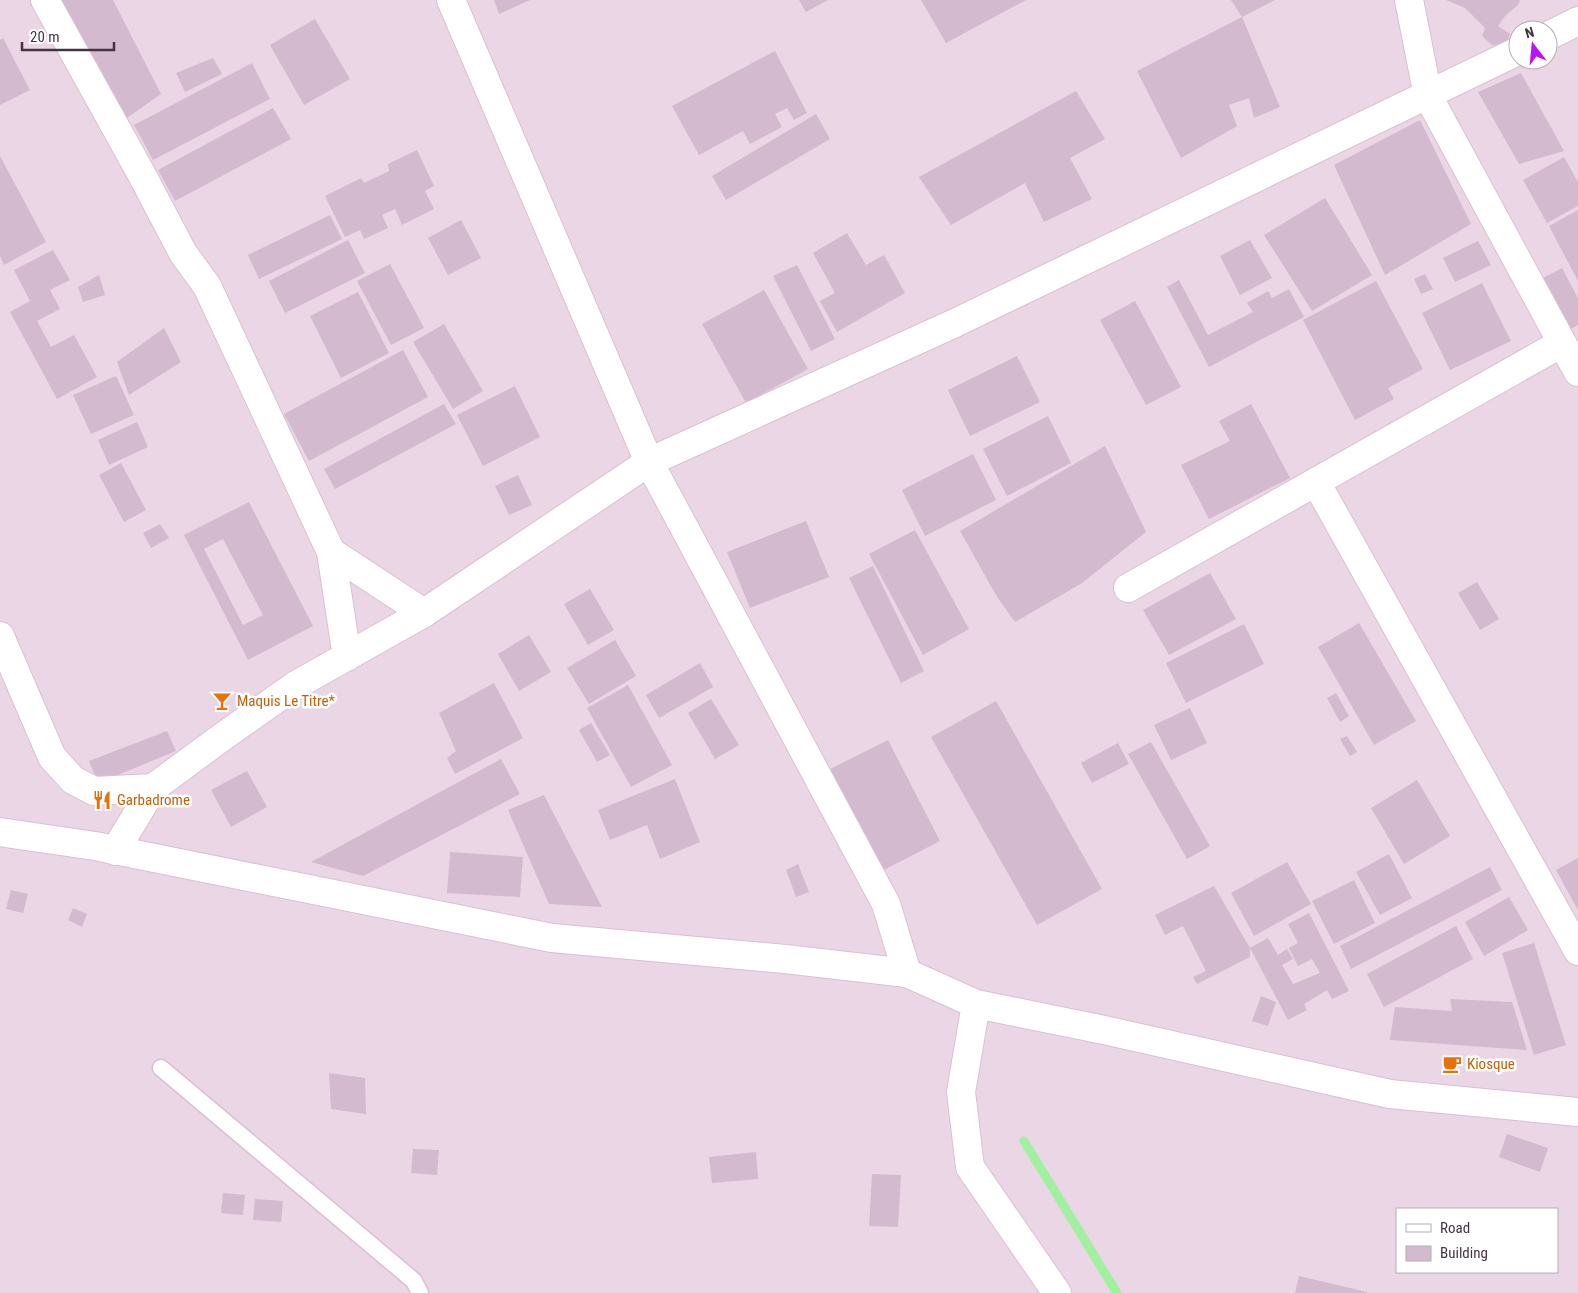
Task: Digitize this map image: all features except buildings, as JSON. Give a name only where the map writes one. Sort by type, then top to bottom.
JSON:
[{"type":"street","points":[[45,0],[183,253],[207,286],[331,552],[347,657]]},
{"type":"street","points":[[450,0],[649,462],[886,904],[907,974]]},
{"type":"street","points":[[1409,0],[1428,96],[1578,372]]},
{"type":"street","points":[[1558,31],[1578,21]]},
{"type":"street","points":[[115,851],[153,788],[296,685],[424,613],[649,462],[955,323],[1508,56]]},
{"type":"street","points":[[1128,588],[1562,343]]},
{"type":"street","points":[[1316,482],[1578,951]]},
{"type":"street","points":[[331,552],[424,613]]},
{"type":"street","points":[[0,636],[52,756],[73,780],[94,791],[153,788]]},
{"type":"street","points":[[0,832],[95,846],[552,938],[785,958],[907,974],[976,1004],[1104,1030],[1390,1094],[1578,1112]]},
{"type":"street","points":[[976,1004],[961,1092],[970,1166],[1057,1293]]},
{"type":"lane","points":[[161,1068],[414,1281],[420,1293]]},
{"type":"shaded area","points":[[0,0],[1578,0],[1578,1293],[0,1293]]},
{"type":"waterway","points":[[1024,1141],[1117,1293]]},
{"type":"place","name":"Maquis Le Titre*","points":[[222,701]]},
{"type":"place","name":"Garbadrome","points":[[102,800]]},
{"type":"place","name":"Kiosque","points":[[1452,1064]]}]
